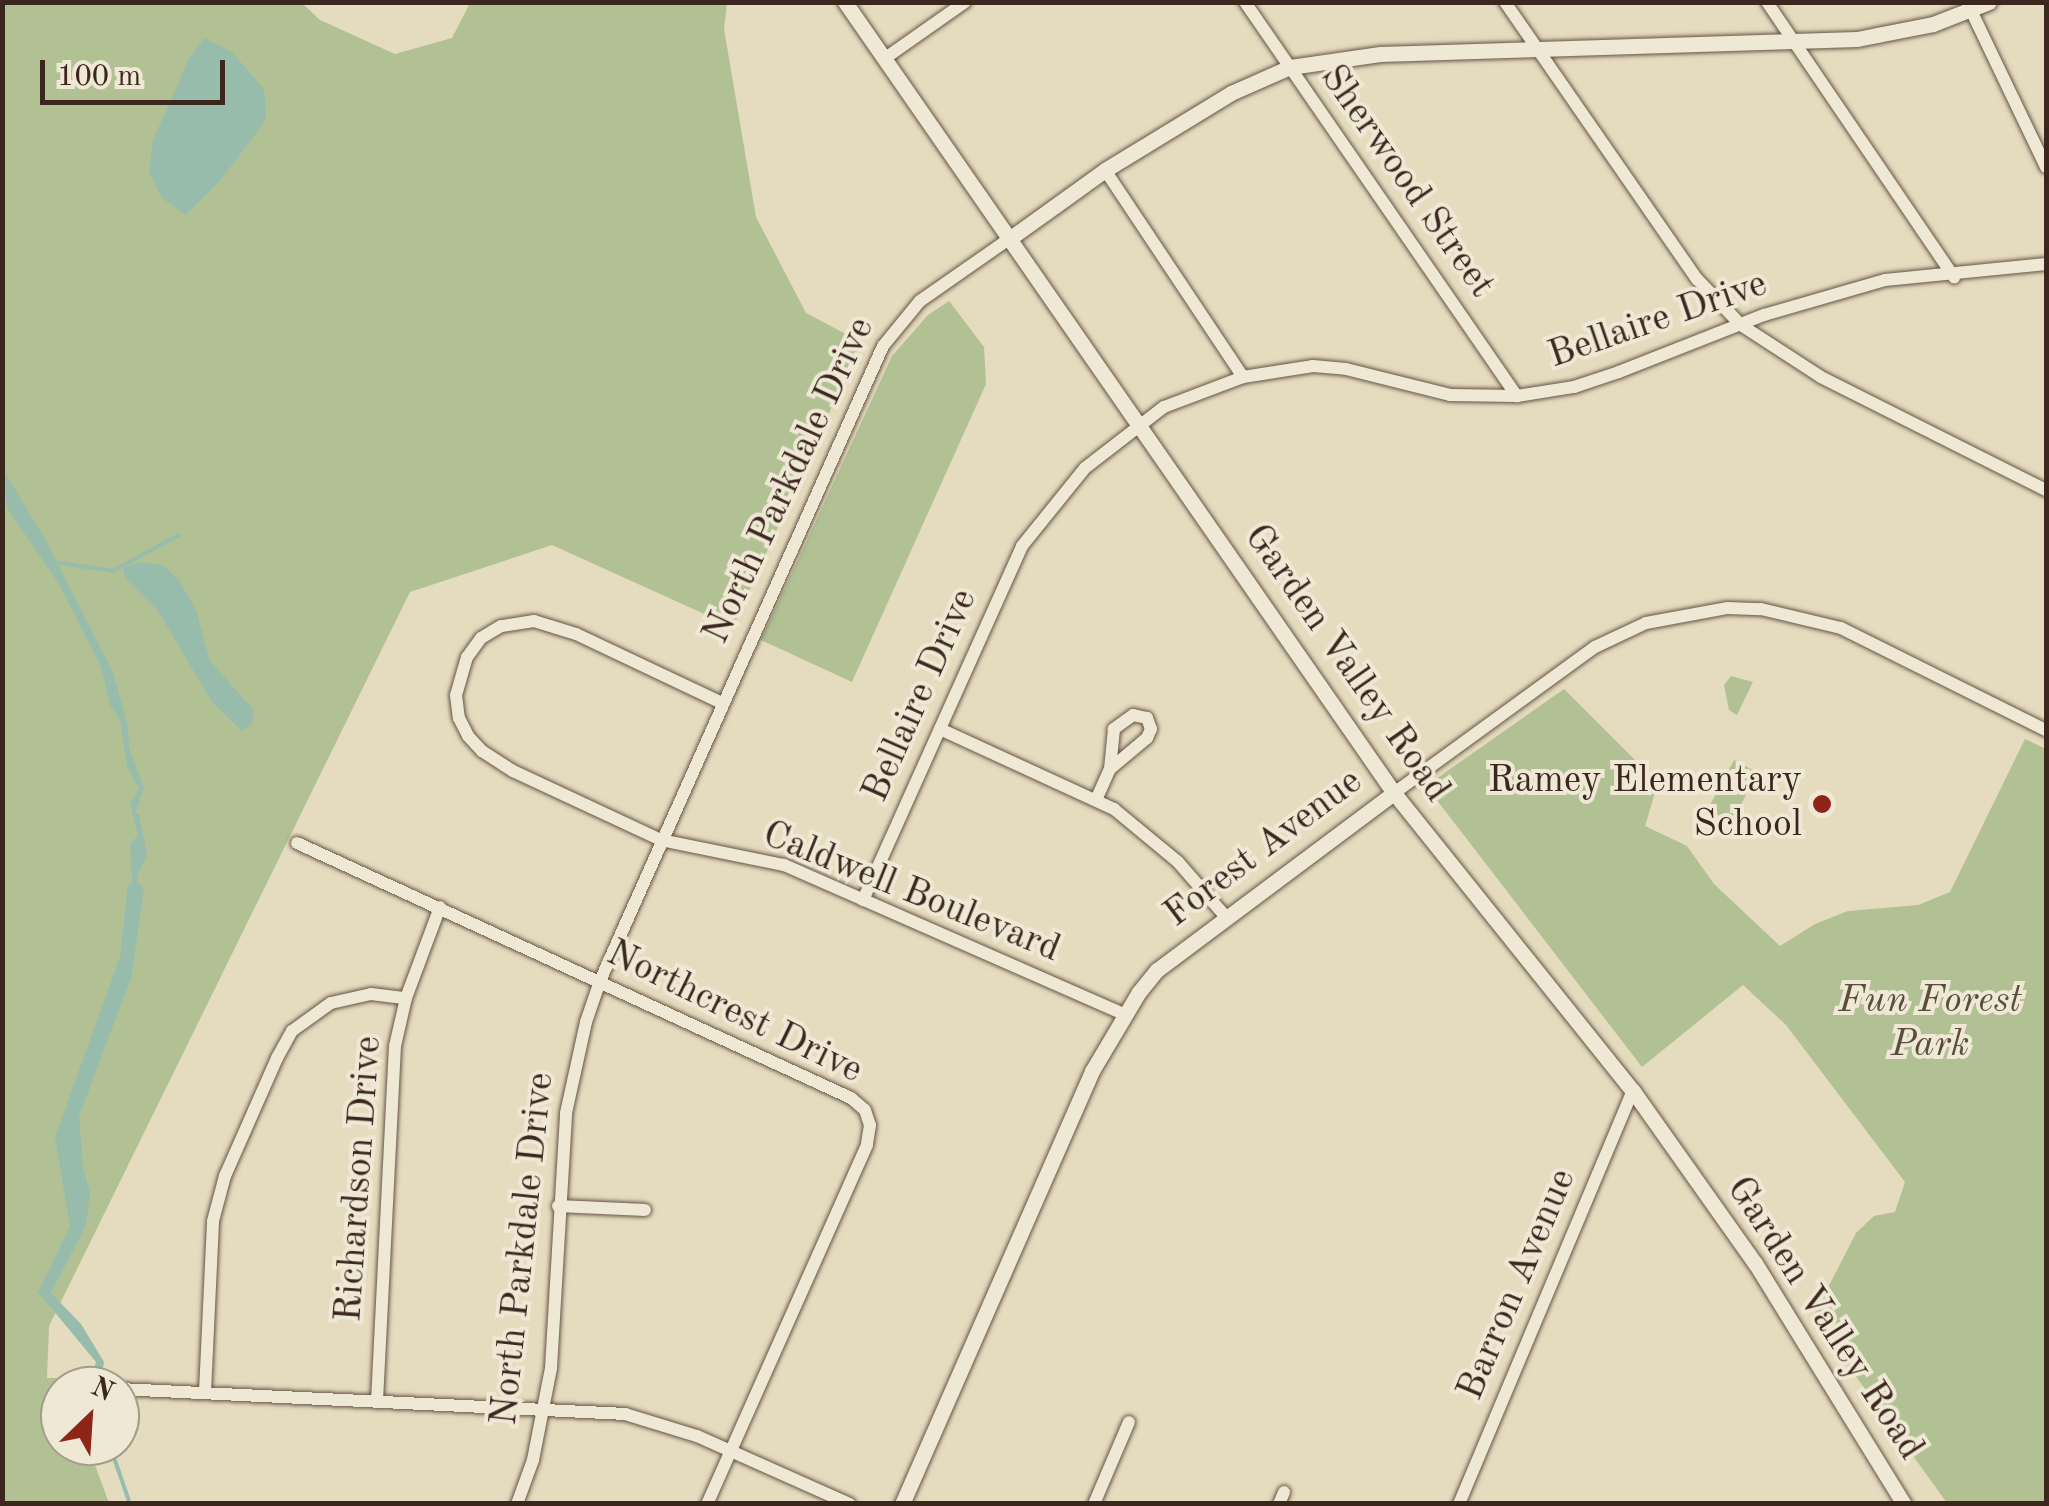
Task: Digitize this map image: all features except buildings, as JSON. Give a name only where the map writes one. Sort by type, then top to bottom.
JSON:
[{"type":"street","name":"Garden Valley Road","points":[[845,2],[1394,793],[1633,1091],[1754,1263],[1904,1504]]},
{"type":"street","points":[[884,59],[965,2]]},
{"type":"street","name":"Sherwood Street","points":[[1245,2],[1517,396]]},
{"type":"street","points":[[1506,2],[1697,279],[1740,326],[1821,377],[2046,490]]},
{"type":"street","points":[[1767,2],[1954,276]]},
{"type":"street","name":"North Parkdale Drive","points":[[517,1504],[545,1408],[556,1317],[558,1206],[570,1096],[600,982],[722,702],[895,326],[920,301],[1105,170],[1231,93],[1290,67],[1380,54],[1791,42],[1901,33],[1989,2]]},
{"type":"street","points":[[1969,7],[2046,167]]},
{"type":"street","points":[[1105,170],[1243,377]]},
{"type":"street","name":"Bellaire Drive","points":[[862,900],[1022,546],[1061,492],[1137,424],[1164,407],[1243,377],[1285,369],[1330,367],[1450,395],[1517,396],[1574,387],[1740,326],[1885,280],[2046,264]]},
{"type":"street","name":"Forest Avenue","points":[[902,1504],[1092,1071],[1124,1014],[1156,970],[1594,646],[1646,623],[1726,608],[1761,609],[1841,628],[2046,730]]},
{"type":"street","name":"Caldwell Boulevard","points":[[722,702],[547,623],[501,626],[481,638],[467,657],[458,683],[457,708],[463,728],[482,752],[661,840],[766,858],[1124,1014]]},
{"type":"street","points":[[940,730],[1096,800],[1142,830],[1178,862],[1226,917]]},
{"type":"street","points":[[1096,800],[1110,769]]},
{"type":"street","name":"Northcrest Drive","points":[[296,843],[851,1098],[865,1110],[870,1125],[867,1145],[707,1504]]},
{"type":"street","name":"Richardson Drive","points":[[377,1401],[392,1084],[406,998],[440,907]]},
{"type":"street","points":[[205,1392],[212,1221],[225,1176],[276,1058],[292,1030],[331,1003],[371,994],[406,998]]},
{"type":"street","name":"Barron Avenue","points":[[1459,1504],[1633,1091]]},
{"type":"street","points":[[558,1206],[646,1210]]},
{"type":"street","points":[[140,1390],[625,1414],[697,1436],[850,1504]]},
{"type":"street","points":[[1094,1504],[1130,1422]]},
{"type":"green space","points":[[2,3],[302,3],[320,20],[395,54],[452,38],[470,3],[727,3],[724,29],[756,217],[806,313],[861,342],[733,627],[552,545],[410,592],[49,1326],[47,1366],[40,1366],[40,1466],[95,1466],[109,1503],[3,1503]]},
{"type":"green space","points":[[949,301],[984,347],[986,384],[852,682],[761,640],[892,356],[928,315]]},
{"type":"green space","points":[[1731,676],[1753,682],[1737,715],[1729,710],[1724,685]]},
{"type":"green space","name":"Fun Forest Park","points":[[1564,689],[1658,783],[1645,826],[1687,846],[1714,884],[1780,946],[1815,924],[1848,911],[1918,905],[1950,892],[2025,739],[2046,749],[2046,1503],[1947,1503],[1813,1317],[1856,1233],[1874,1216],[1895,1212],[1905,1182],[1786,1025],[1743,985],[1642,1067],[1426,786]]},
{"type":"green space","points":[[1734,760],[1758,773],[1732,822],[1708,809]]},
{"type":"shaded area","points":[[205,38],[232,52],[264,89],[266,120],[219,182],[186,215],[162,198],[149,172],[153,140],[190,56]]},
{"type":"shaded area","points":[[3,470],[44,537],[113,672],[128,727],[129,747],[144,788],[135,813],[139,814],[147,854],[138,875],[137,883],[144,888],[131,978],[79,1116],[83,1167],[90,1193],[86,1225],[51,1293],[81,1324],[103,1366],[95,1366],[96,1362],[38,1292],[70,1226],[55,1137],[120,957],[128,885],[132,882],[130,844],[138,835],[130,804],[139,789],[127,766],[120,720],[110,705],[101,667],[59,584],[7,508]]},
{"type":"shaded area","points":[[143,562],[164,566],[179,580],[196,610],[210,661],[254,710],[252,723],[242,731],[212,702],[158,611],[125,578],[123,567]]},
{"type":"waterway","points":[[53,562],[113,571],[179,535]]},
{"type":"waterway","points":[[117,1466],[130,1504]]},
{"type":"place","name":"Ramey Elementary School","points":[[1822,804]]}]
